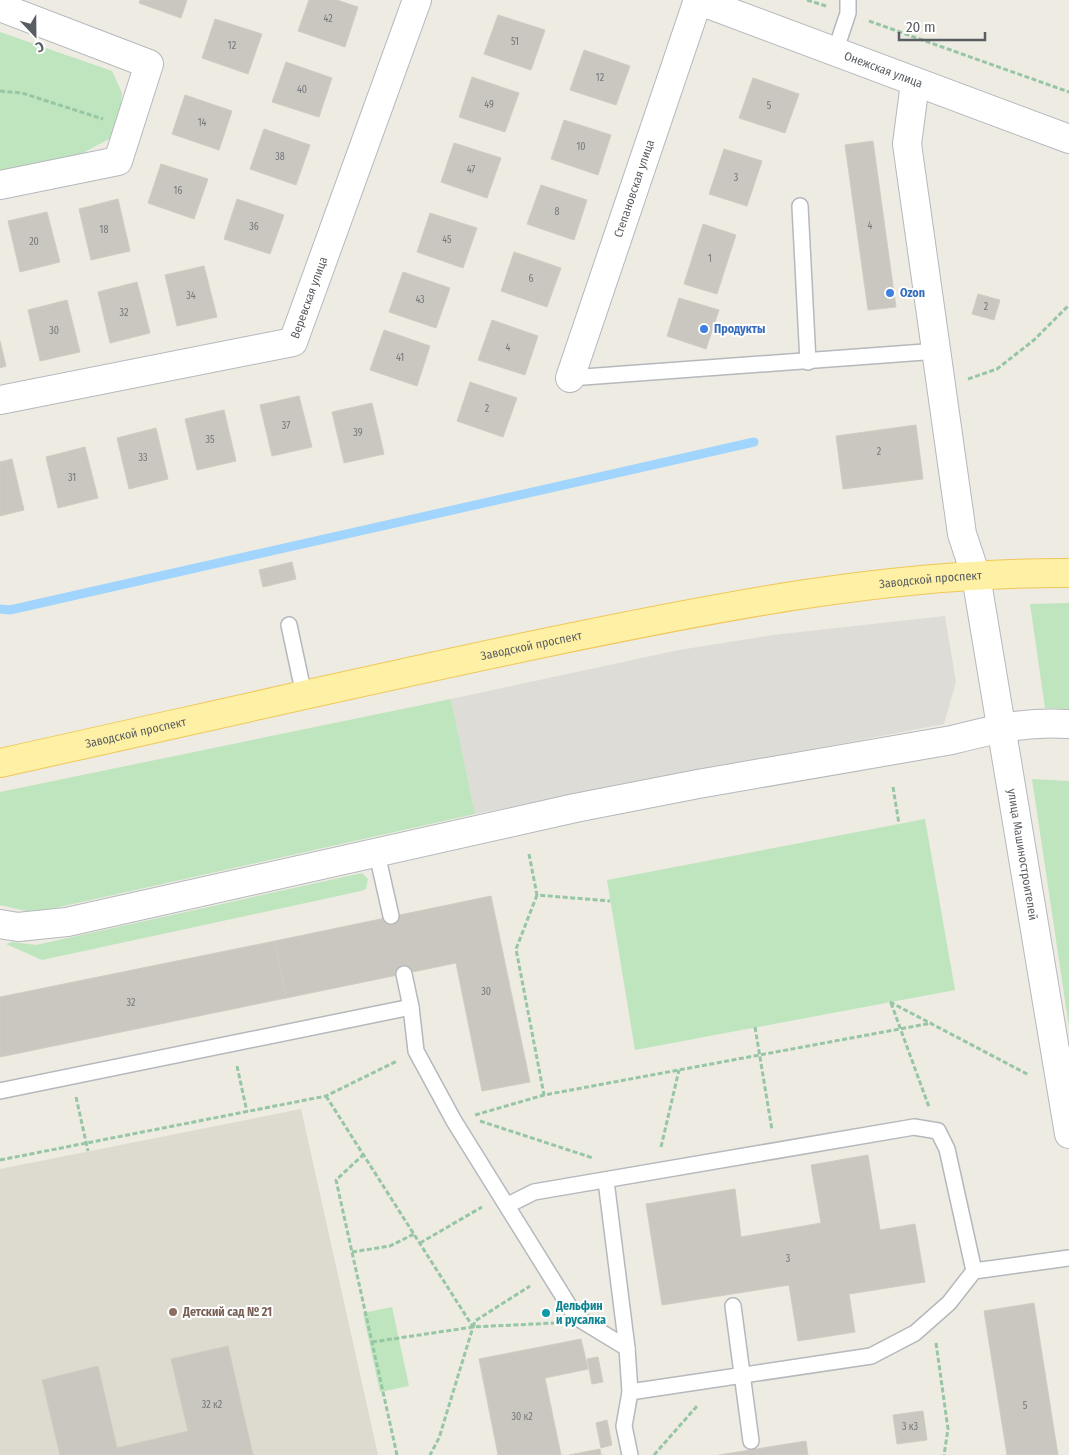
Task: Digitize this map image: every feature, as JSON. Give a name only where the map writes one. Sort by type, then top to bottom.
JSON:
[{"type":"main road","name":"Заводской проспект","points":[[0,763],[606,630],[754,602],[896,582],[1020,573],[1069,573]]},
{"type":"street","name":"Веревская улица","points":[[0,400],[293,342],[418,0]]},
{"type":"street","name":"Онежская улица","points":[[698,0],[1069,139]]},
{"type":"street","name":"Степановская улица","points":[[570,378],[698,0]]},
{"type":"street","points":[[0,7],[149,64],[118,161],[0,185]]},
{"type":"street","name":"улица Машиностроителей","points":[[915,82],[906,144],[938,351],[962,534],[976,576],[1069,1134]]},
{"type":"street","points":[[0,924],[18,927],[67,922],[377,854],[575,808],[952,740],[1000,727],[1038,722],[1069,724]]},
{"type":"lane","points":[[835,52],[848,7]]},
{"type":"lane","points":[[800,206],[808,362]]},
{"type":"lane","points":[[570,378],[938,351]]},
{"type":"lane","points":[[289,625],[304,695]]},
{"type":"lane","points":[[377,854],[391,916]]},
{"type":"lane","points":[[404,974],[411,1007],[416,1051],[454,1121],[505,1200],[576,1317],[627,1348]]},
{"type":"lane","points":[[0,1092],[411,1007]]},
{"type":"lane","points":[[505,1200],[534,1192],[914,1127],[938,1131],[947,1149],[974,1271]]},
{"type":"lane","points":[[606,1181],[627,1348],[630,1392],[624,1426],[630,1455]]},
{"type":"lane","points":[[630,1392],[871,1356],[916,1332],[949,1303],[974,1271],[1069,1258]]},
{"type":"lane","points":[[733,1306],[751,1441]]},
{"type":"path","points":[[808,0],[848,7],[1069,92]]},
{"type":"path","points":[[0,91],[22,93],[129,127]]},
{"type":"path","points":[[989,372],[997,369],[1034,340],[1069,305]]},
{"type":"path","points":[[893,788],[899,824]]},
{"type":"path","points":[[529,854],[537,895],[516,950],[544,1095]]},
{"type":"path","points":[[537,895],[610,901]]},
{"type":"path","points":[[938,1131],[890,1002],[1030,1075]]},
{"type":"path","points":[[598,1159],[468,1117],[544,1095],[932,1023]]},
{"type":"path","points":[[755,1027],[776,1150]]},
{"type":"path","points":[[233,1044],[246,1112]]},
{"type":"path","points":[[0,1160],[326,1096],[416,1051]]},
{"type":"path","points":[[655,1172],[679,1070]]},
{"type":"path","points":[[72,1077],[88,1151]]},
{"type":"path","points":[[326,1096],[473,1327]]},
{"type":"path","points":[[364,1154],[336,1180],[397,1455]]},
{"type":"path","points":[[420,1244],[505,1200]]},
{"type":"path","points":[[352,1252],[390,1246],[414,1234]]},
{"type":"path","points":[[430,1455],[439,1438],[475,1321],[550,1274]]},
{"type":"path","points":[[372,1342],[473,1327],[563,1323],[576,1317]]},
{"type":"path","points":[[932,1318],[948,1429],[944,1455]]},
{"type":"path","points":[[654,1455],[721,1379]]},
{"type":"shaded area","points":[[945,616],[956,682],[944,724],[475,814],[451,699],[679,650],[773,635]]},
{"type":"shaded area","name":"Детский сад № 21","points":[[301,1109],[378,1455],[0,1455],[0,1169]]},
{"type":"green space","points":[[0,32],[112,71],[122,93],[120,117],[111,138],[77,156],[0,172]]},
{"type":"green space","points":[[1069,603],[1069,709],[1045,708],[1030,604]]},
{"type":"green space","points":[[451,699],[475,814],[46,910],[26,911],[0,905],[0,792]]},
{"type":"green space","points":[[1032,779],[1069,781],[1069,1027]]},
{"type":"green space","points":[[925,819],[955,990],[635,1050],[607,880]]},
{"type":"green space","points":[[362,873],[368,879],[366,889],[361,891],[42,960],[6,944],[12,942],[36,945]]},
{"type":"green space","points":[[392,1307],[409,1386],[380,1392],[363,1313]]},
{"type":"building","points":[[140,0],[187,0],[181,18],[139,3]]},
{"type":"building","points":[[309,0],[337,0],[358,7],[345,47],[298,31]]},
{"type":"building","points":[[498,15],[545,30],[531,70],[484,54]]},
{"type":"building","points":[[215,19],[262,34],[248,74],[202,58]]},
{"type":"building","points":[[584,50],[630,66],[616,105],[570,90]]},
{"type":"building","points":[[286,62],[332,78],[319,117],[272,102]]},
{"type":"building","points":[[472,77],[519,93],[505,132],[459,117]]},
{"type":"building","points":[[753,78],[799,94],[785,133],[739,118]]},
{"type":"building","points":[[185,95],[232,111],[219,150],[172,134]]},
{"type":"building","points":[[564,120],[611,135],[598,175],[551,159]]},
{"type":"building","points":[[264,129],[310,145],[296,185],[250,169]]},
{"type":"building","points":[[873,141],[896,307],[868,310],[845,145]]},
{"type":"building","points":[[454,143],[501,158],[487,198],[441,182]]},
{"type":"building","points":[[724,149],[762,161],[747,206],[709,194]]},
{"type":"building","points":[[161,164],[208,179],[194,219],[148,203]]},
{"type":"building","points":[[541,185],[587,200],[574,240],[527,224]]},
{"type":"building","points":[[118,199],[130,251],[91,260],[79,209]]},
{"type":"building","points":[[237,199],[284,215],[270,254],[224,239]]},
{"type":"building","points":[[47,212],[60,262],[20,272],[8,221]]},
{"type":"building","points":[[430,213],[477,228],[463,268],[417,252]]},
{"type":"building","points":[[703,224],[736,235],[717,294],[684,284]]},
{"type":"building","points":[[514,252],[561,268],[547,307],[501,291]]},
{"type":"building","points":[[204,266],[217,317],[177,326],[165,275]]},
{"type":"building","points":[[403,272],[450,288],[436,328],[389,312]]},
{"type":"building","points":[[137,282],[150,333],[110,343],[98,292]]},
{"type":"building","points":[[978,294],[1000,300],[994,320],[972,314]]},
{"type":"building","points":[[679,298],[719,310],[706,349],[667,336]]},
{"type":"building","points":[[67,300],[80,352],[40,361],[28,310]]},
{"type":"building","points":[[492,320],[538,336],[525,375],[478,360]]},
{"type":"building","points":[[384,330],[430,346],[417,386],[370,370]]},
{"type":"building","points":[[0,341],[6,366],[0,368]]},
{"type":"building","points":[[470,382],[517,398],[503,437],[457,421]]},
{"type":"building","points":[[299,396],[312,447],[272,456],[260,405]]},
{"type":"building","points":[[372,403],[384,454],[344,463],[332,412]]},
{"type":"building","points":[[224,410],[236,461],[197,470],[185,419]]},
{"type":"building","points":[[916,425],[923,479],[843,489],[836,436]]},
{"type":"building","points":[[156,428],[168,479],[129,489],[117,438]]},
{"type":"building","points":[[85,447],[98,498],[58,508],[46,457]]},
{"type":"building","points":[[12,459],[24,510],[0,516],[0,462]]},
{"type":"building","points":[[292,562],[296,579],[263,587],[259,570]]},
{"type":"building","points":[[491,896],[530,1082],[482,1091],[456,963],[286,998],[275,941]]},
{"type":"building","points":[[275,941],[286,998],[0,1057],[0,997]]},
{"type":"building","points":[[868,1155],[880,1230],[915,1224],[925,1282],[849,1294],[855,1332],[798,1341],[789,1285],[662,1305],[646,1204],[735,1189],[741,1237],[821,1223],[811,1165]]},
{"type":"building","points":[[1034,1303],[1058,1455],[1007,1455],[984,1311]]},
{"type":"building","points":[[581,1339],[588,1369],[545,1378],[561,1455],[498,1455],[479,1359]]},
{"type":"building","points":[[228,1346],[253,1455],[60,1455],[42,1380],[98,1366],[117,1448],[188,1431],[171,1359]]},
{"type":"building","points":[[598,1357],[603,1382],[592,1384],[587,1359]]},
{"type":"building","points":[[923,1411],[927,1440],[897,1444],[893,1415]]},
{"type":"building","points":[[607,1420],[612,1445],[601,1448],[596,1423]]},
{"type":"building","points":[[806,1441],[808,1455],[719,1455]]},
{"type":"building","points":[[600,1449],[601,1455],[569,1455]]},
{"type":"waterway","points":[[0,609],[10,610],[754,442]]},
{"type":"place","name":"Ozon","points":[[890,293]]},
{"type":"place","name":"Продукты","points":[[704,329]]},
{"type":"place","name":"Детский сад № 21","points":[[173,1312]]},
{"type":"place","name":"Дельфин и русалка","points":[[546,1313]]}]
